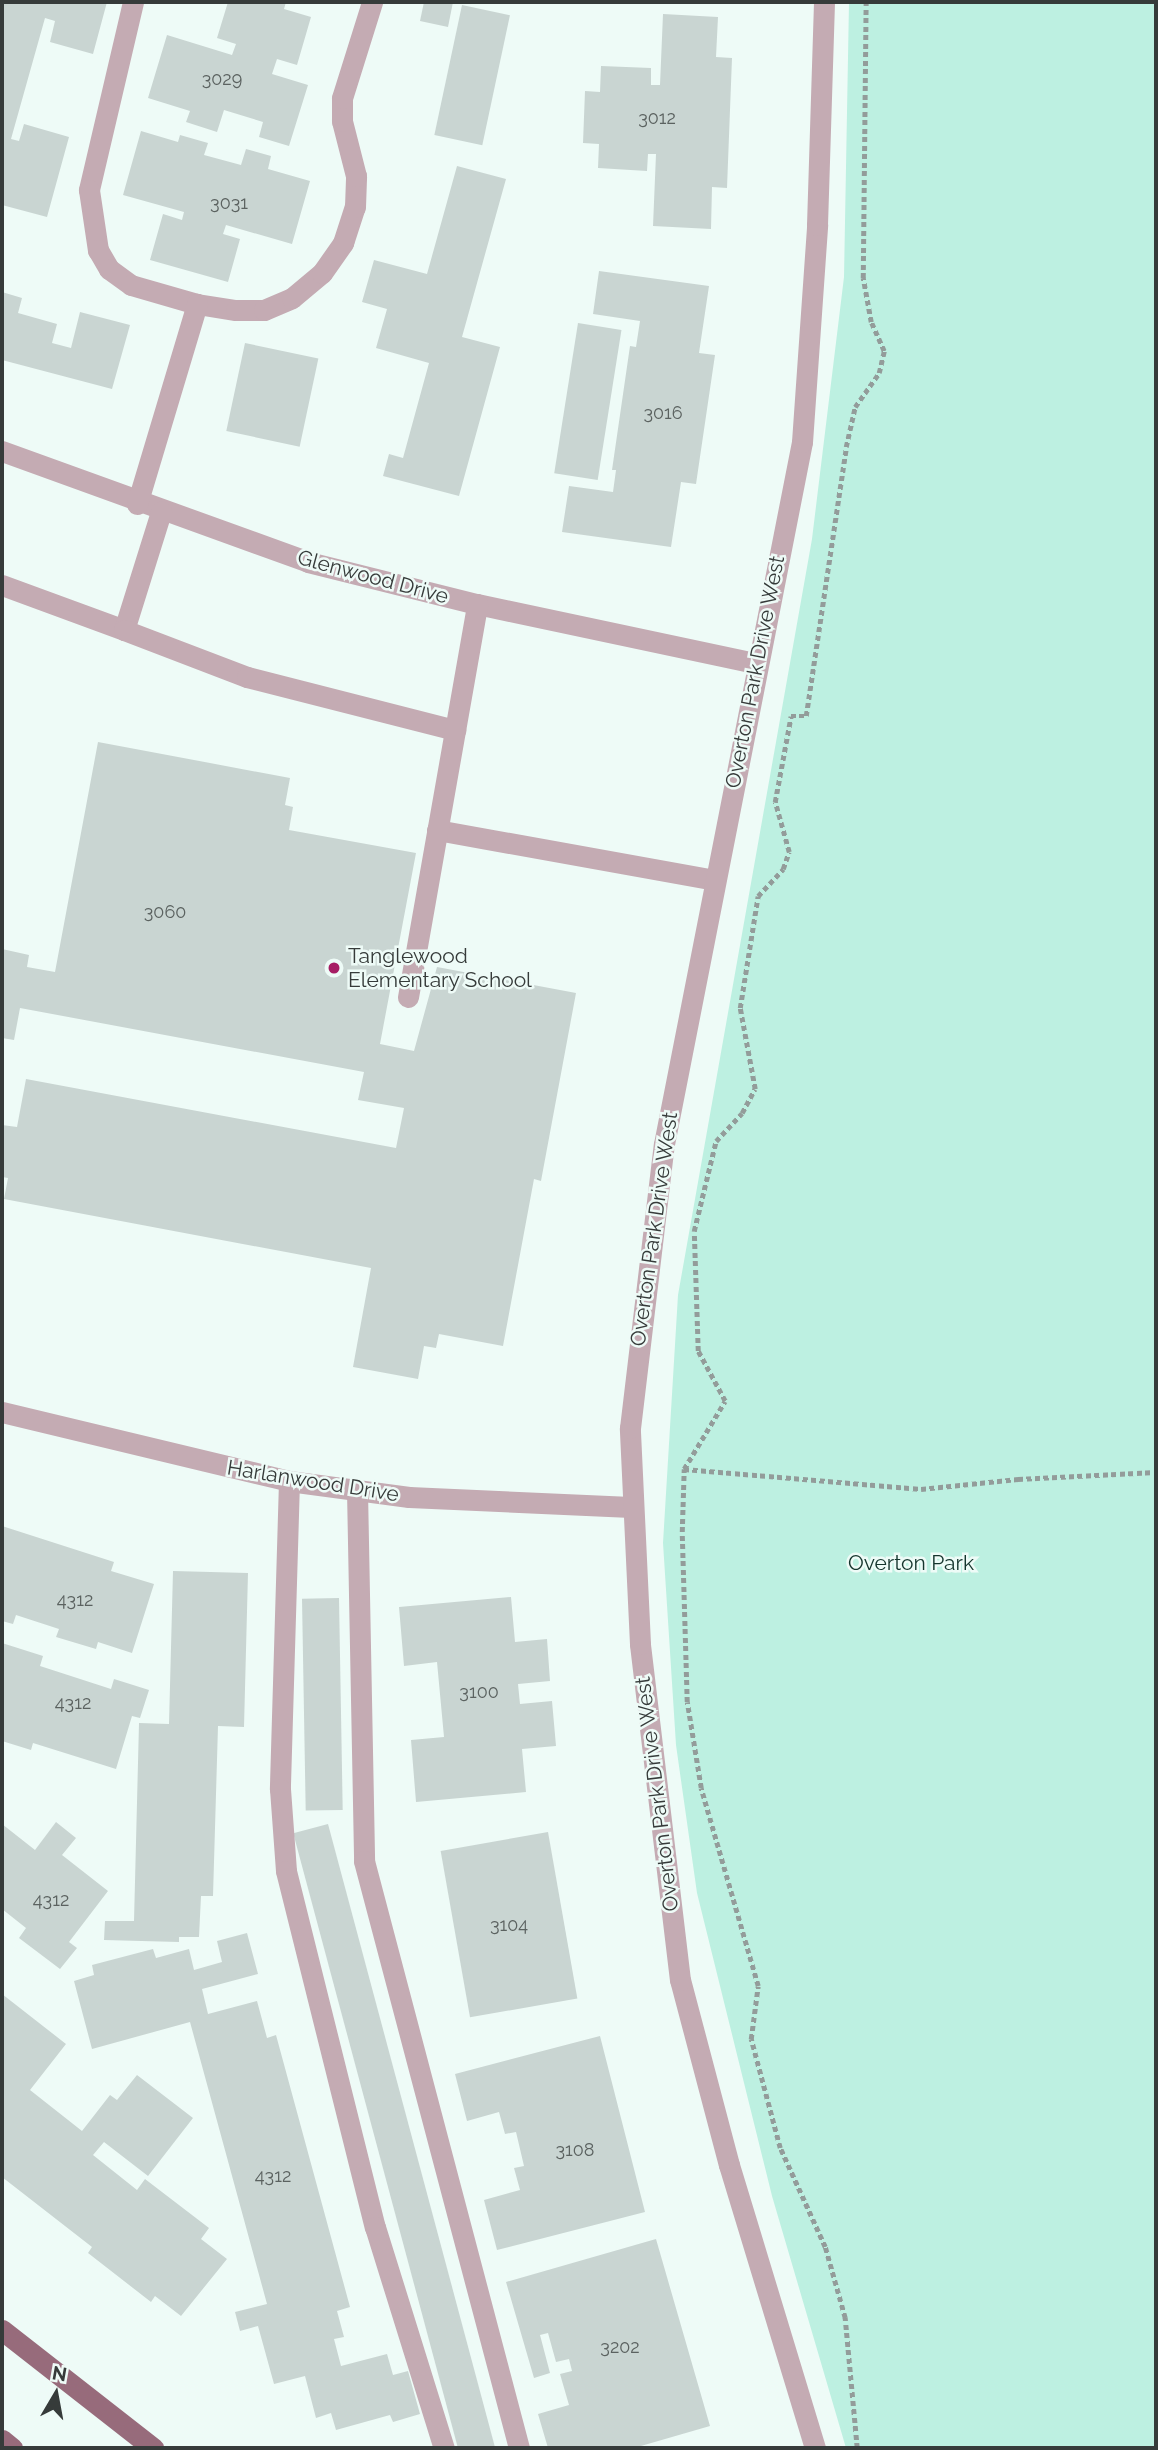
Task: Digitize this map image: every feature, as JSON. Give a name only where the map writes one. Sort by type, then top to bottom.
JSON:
[{"type":"main road","points":[[2,2330],[153,2448]]},
{"type":"main road","points":[[2,2440],[12,2448]]},
{"type":"street","points":[[133,2],[89,190],[90,220],[109,269],[131,285],[197,304],[264,310],[292,298],[322,273],[343,243],[355,207],[355,176],[342,121],[342,98],[372,2]]},
{"type":"street","name":"Overton Park Drive West","points":[[815,2448],[729,2165],[680,1980],[661,1847],[631,1507],[630,1428],[664,1144],[755,663],[802,442],[817,225],[824,2]]},
{"type":"street","points":[[137,504],[197,304]]},
{"type":"street","name":"Glenwood Drive","points":[[2,452],[137,504],[308,562],[477,604],[755,663]]},
{"type":"street","points":[[124,630],[161,512]]},
{"type":"street","points":[[2,585],[247,677],[455,730]]},
{"type":"street","points":[[408,997],[477,604]]},
{"type":"street","points":[[437,830],[714,880]]},
{"type":"street","name":"Harlanwood Drive","points":[[2,1412],[289,1481],[490,1503],[631,1507]]},
{"type":"street","points":[[289,1481],[280,1788],[286,1871],[375,2227],[444,2448]]},
{"type":"street","points":[[357,1490],[365,1861],[519,2448]]},
{"type":"path","points":[[857,2448],[845,2318],[825,2247],[780,2148],[751,2039],[758,1986],[701,1788],[687,1702],[684,1469],[725,1401],[698,1352],[694,1231],[716,1141],[742,1114],[755,1089],[740,1008],[758,896],[783,869],[789,852],[775,802],[790,716],[806,716],[849,434],[855,407],[878,373],[884,351],[871,322],[863,278],[866,2]]},
{"type":"path","points":[[684,1469],[921,1489],[1018,1479],[1156,1472]]},
{"type":"green space","name":"Overton Park","points":[[849,2],[1156,2],[1156,2448],[846,2448],[772,2196],[697,1893],[676,1745],[663,1543],[678,1295],[812,539],[844,277]]},
{"type":"building","points":[[2,2],[107,2],[93,54],[50,42],[55,21],[45,18],[11,139],[19,141],[24,124],[69,137],[47,217],[2,205]]},
{"type":"building","points":[[228,2],[286,2],[284,9],[311,17],[297,65],[277,59],[272,74],[308,85],[289,146],[259,137],[263,122],[224,110],[217,132],[186,122],[190,111],[148,98],[167,35],[232,55],[236,44],[217,38]]},
{"type":"building","points":[[424,2],[453,2],[448,27],[420,21]]},
{"type":"building","points":[[462,5],[510,15],[482,145],[434,135]]},
{"type":"building","points":[[663,14],[718,17],[716,57],[732,58],[727,188],[712,187],[711,229],[653,226],[656,154],[648,154],[647,171],[598,168],[599,144],[583,143],[585,91],[600,92],[601,66],[651,68],[651,85],[660,85]]},
{"type":"building","points":[[141,131],[178,142],[180,135],[208,143],[204,155],[241,165],[246,149],[271,156],[268,169],[310,181],[292,244],[226,225],[223,234],[240,239],[228,282],[150,260],[163,214],[182,220],[184,212],[123,195]]},
{"type":"building","points":[[457,166],[506,179],[462,337],[500,347],[459,496],[383,476],[389,454],[403,458],[429,363],[376,348],[387,309],[362,302],[374,260],[427,274]]},
{"type":"building","points":[[599,271],[709,286],[699,353],[715,355],[696,484],[681,482],[671,547],[562,532],[569,486],[613,492],[616,470],[612,470],[630,346],[636,347],[640,321],[593,314]]},
{"type":"building","points":[[2,292],[22,298],[18,313],[57,324],[52,343],[71,348],[80,312],[130,325],[112,389],[2,360]]},
{"type":"building","points":[[578,323],[621,330],[598,480],[554,473]]},
{"type":"building","points":[[245,343],[318,359],[300,447],[226,431]]},
{"type":"building","points":[[98,742],[290,778],[285,805],[293,807],[289,830],[416,853],[380,1044],[414,1051],[437,967],[576,993],[541,1181],[534,1179],[503,1346],[439,1334],[436,1348],[424,1346],[418,1379],[353,1367],[371,1268],[4,1199],[8,1178],[2,1177],[2,1125],[17,1127],[26,1079],[396,1148],[404,1108],[358,1100],[364,1072],[20,1008],[14,1040],[2,1038],[2,949],[29,955],[27,967],[55,972]]},
{"type":"building","points":[[2,1526],[114,1562],[111,1571],[154,1584],[132,1653],[98,1642],[96,1649],[56,1637],[59,1629],[16,1615],[13,1624],[2,1621]]},
{"type":"building","points":[[173,1571],[248,1573],[244,1727],[218,1726],[213,1896],[201,1896],[199,1937],[179,1937],[179,1942],[104,1940],[105,1921],[134,1921],[139,1723],[169,1724]]},
{"type":"building","points":[[511,1597],[515,1642],[547,1639],[550,1681],[518,1684],[520,1704],[552,1701],[556,1746],[522,1749],[526,1792],[416,1802],[411,1740],[444,1737],[437,1662],[404,1666],[399,1607]]},
{"type":"building","points":[[339,1598],[343,1810],[306,1811],[302,1599]]},
{"type":"building","points":[[2,1643],[43,1656],[40,1666],[111,1689],[114,1679],[149,1690],[140,1718],[132,1716],[116,1769],[33,1743],[31,1750],[2,1741]]},
{"type":"building","points":[[56,1822],[76,1838],[62,1855],[108,1891],[69,1942],[77,1948],[60,1969],[19,1938],[26,1928],[2,1909],[2,1824],[35,1850]]},
{"type":"building","points":[[328,1824],[495,2448],[458,2448],[293,1833]]},
{"type":"building","points":[[548,1832],[577,1998],[470,2017],[441,1851]]},
{"type":"building","points":[[247,1933],[258,1974],[202,1989],[208,2014],[257,2001],[267,2038],[276,2035],[350,2307],[337,2311],[344,2337],[334,2339],[341,2366],[387,2354],[393,2375],[408,2371],[420,2414],[393,2422],[390,2415],[336,2430],[331,2413],[316,2418],[305,2376],[274,2384],[258,2326],[240,2331],[235,2312],[267,2304],[190,2022],[92,2049],[74,1981],[94,1975],[92,1965],[153,1949],[156,1958],[189,1949],[194,1970],[222,1962],[217,1941]]},
{"type":"building","points":[[2,1994],[66,2044],[30,2090],[82,2131],[110,2095],[117,2100],[137,2075],[193,2118],[148,2176],[104,2142],[93,2155],[137,2190],[145,2179],[209,2228],[201,2239],[227,2259],[181,2316],[155,2296],[151,2302],[88,2253],[92,2247],[2,2177]]},
{"type":"building","points":[[600,2036],[645,2212],[497,2250],[484,2200],[520,2190],[514,2168],[524,2166],[516,2132],[505,2134],[499,2112],[467,2121],[455,2074]]},
{"type":"building","points":[[656,2239],[710,2426],[634,2448],[548,2448],[538,2414],[569,2405],[560,2374],[572,2371],[569,2359],[556,2362],[548,2333],[540,2335],[550,2373],[534,2378],[506,2282]]},
{"type":"place","name":"Tanglewood Elementary School","points":[[334,968]]}]
